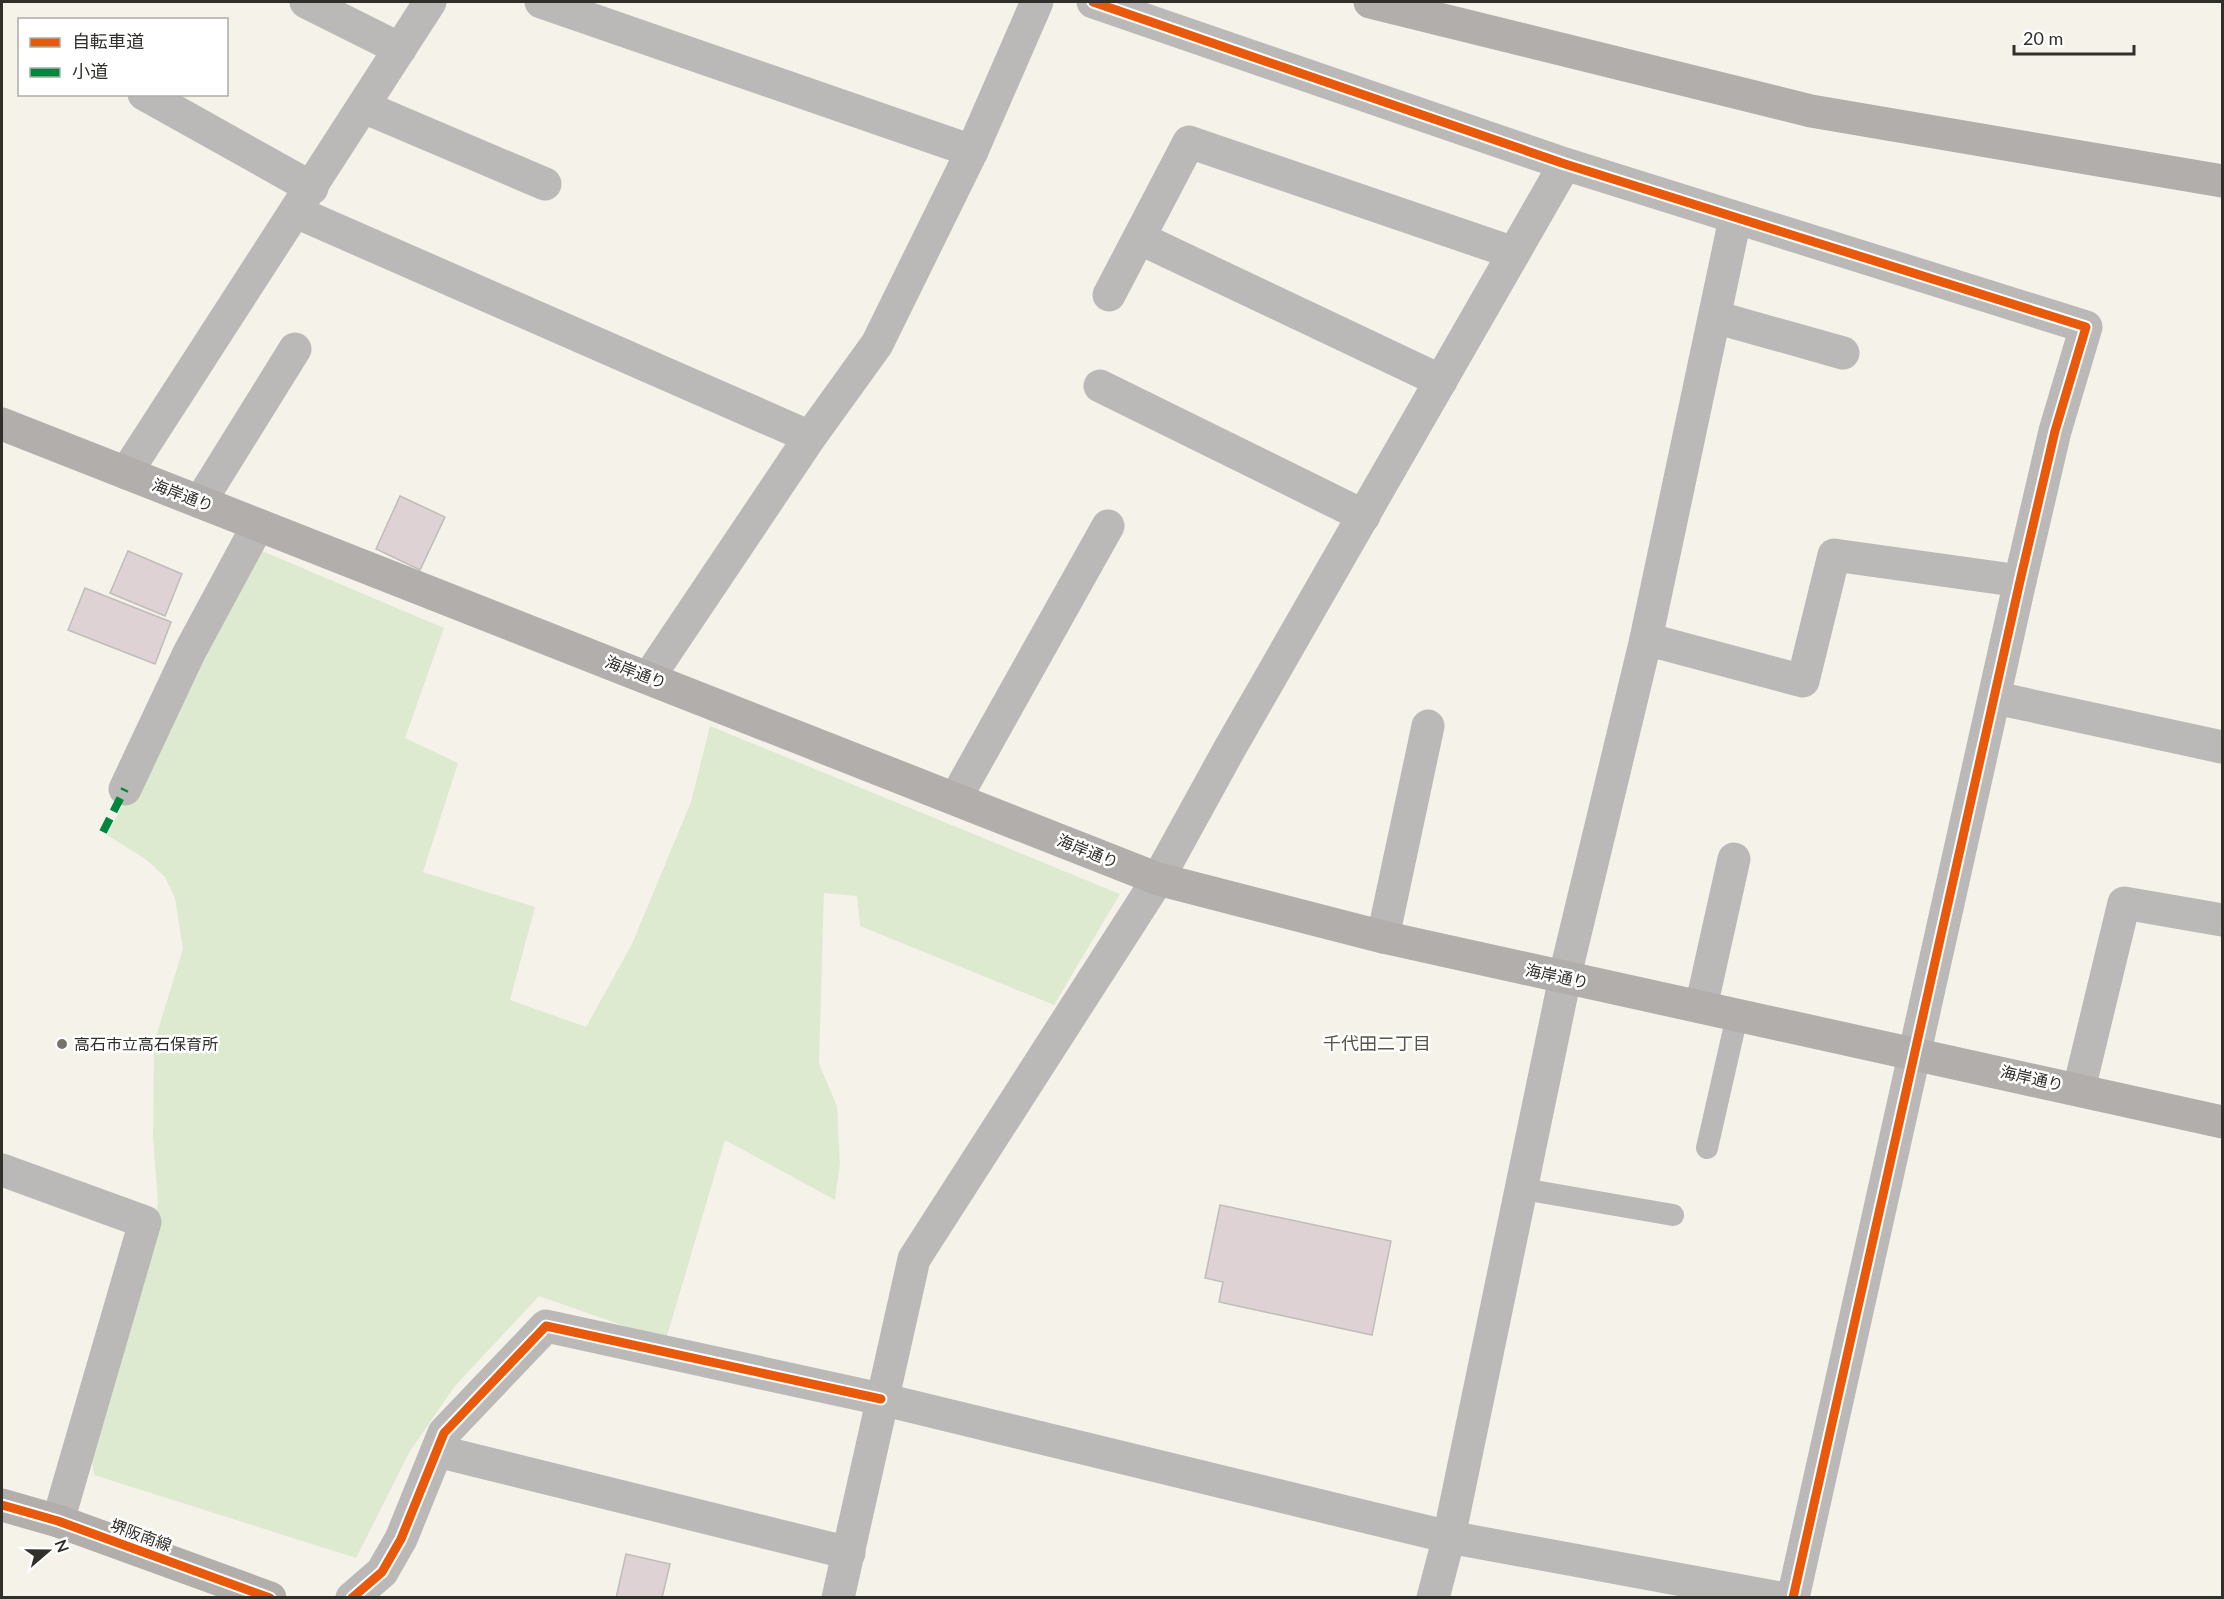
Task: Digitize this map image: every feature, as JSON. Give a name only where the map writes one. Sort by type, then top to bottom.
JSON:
[{"type":"street","points":[[306,2],[400,49]]},
{"type":"street","points":[[126,473],[430,2]]},
{"type":"street","points":[[541,2],[972,151]]},
{"type":"street","points":[[649,677],[810,437],[878,344],[972,151],[1037,2]]},
{"type":"street","points":[[1093,2],[1565,164],[2086,327],[2055,430],[2020,581],[1996,698],[1792,1598]]},
{"type":"street","points":[[1370,2],[1811,111],[2223,181]]},
{"type":"street","points":[[147,96],[304,200],[810,437]]},
{"type":"street","points":[[364,107],[545,184]]},
{"type":"street","points":[[1109,295],[1189,142],[1514,253]]},
{"type":"street","points":[[838,1598],[914,1259],[1158,879],[1230,748],[1565,164]]},
{"type":"street","points":[[1433,1598],[1449,1537],[1565,978],[1646,639],[1735,219]]},
{"type":"street","points":[[1139,238],[1441,381]]},
{"type":"street","points":[[1714,317],[1843,353]]},
{"type":"street","points":[[200,502],[295,349]]},
{"type":"street","points":[[1100,386],[1364,516]]},
{"type":"street","name":"海岸通り","points":[[2,424],[1158,879],[1383,937],[1737,1016],[1914,1052],[2223,1122]]},
{"type":"street","points":[[125,789],[189,653],[258,525]]},
{"type":"street","points":[[963,785],[1108,526]]},
{"type":"street","points":[[1646,639],[1803,681],[1834,555],[2020,581]]},
{"type":"street","points":[[1996,698],[2223,747]]},
{"type":"street","points":[[1383,937],[1428,726]]},
{"type":"street","points":[[1701,1007],[1734,859]]},
{"type":"street","points":[[2079,1089],[2124,903],[2223,920]]},
{"type":"street","points":[[2,1170],[145,1222],[58,1521]]},
{"type":"street","points":[[352,1598],[381,1572],[401,1539],[444,1433],[546,1326],[881,1399],[1449,1537],[1780,1598]]},
{"type":"street","points":[[437,1450],[849,1554]]},
{"type":"street","name":"堺阪南線","points":[[2,1505],[58,1521],[270,1598]]},
{"type":"lane","points":[[1707,1148],[1737,1016]]},
{"type":"lane","points":[[1523,1189],[1673,1215]]},
{"type":"green space","points":[[255,548],[444,628],[405,738],[458,763],[423,872],[535,907],[510,1000],[586,1027],[632,944],[691,802],[710,726],[1120,894],[1054,1005],[860,926],[857,896],[824,893],[819,1064],[837,1106],[840,1163],[835,1200],[725,1140],[667,1336],[627,1327],[539,1296],[455,1386],[410,1451],[356,1558],[94,1475],[91,1454],[150,1244],[158,1203],[153,1137],[154,1043],[183,949],[175,898],[165,877],[147,860],[107,835]]},
{"type":"building","points":[[400,496],[445,517],[420,570],[376,549]]},
{"type":"building","points":[[128,551],[182,574],[165,616],[110,593]]},
{"type":"building","points":[[85,588],[171,622],[155,664],[68,630]]},
{"type":"building","points":[[1220,1205],[1391,1241],[1372,1335],[1219,1302],[1223,1282],[1205,1278]]},
{"type":"building","points":[[626,1554],[670,1564],[662,1598],[616,1598]]},
{"type":"marked path","points":[[103,832],[125,789]]},
{"type":"cycle path","points":[[1093,2],[1565,164],[2086,327],[2055,431],[2020,581],[1793,1598]]},
{"type":"cycle path","points":[[352,1598],[382,1572],[401,1539],[444,1433],[546,1326],[881,1399]]},
{"type":"cycle path","points":[[2,1505],[58,1521],[270,1598]]},
{"type":"place","name":"高石市立高石保育所","points":[[62,1044]]},
{"type":"district","name":"千代田二丁目","points":[[1377,1044]]}]
